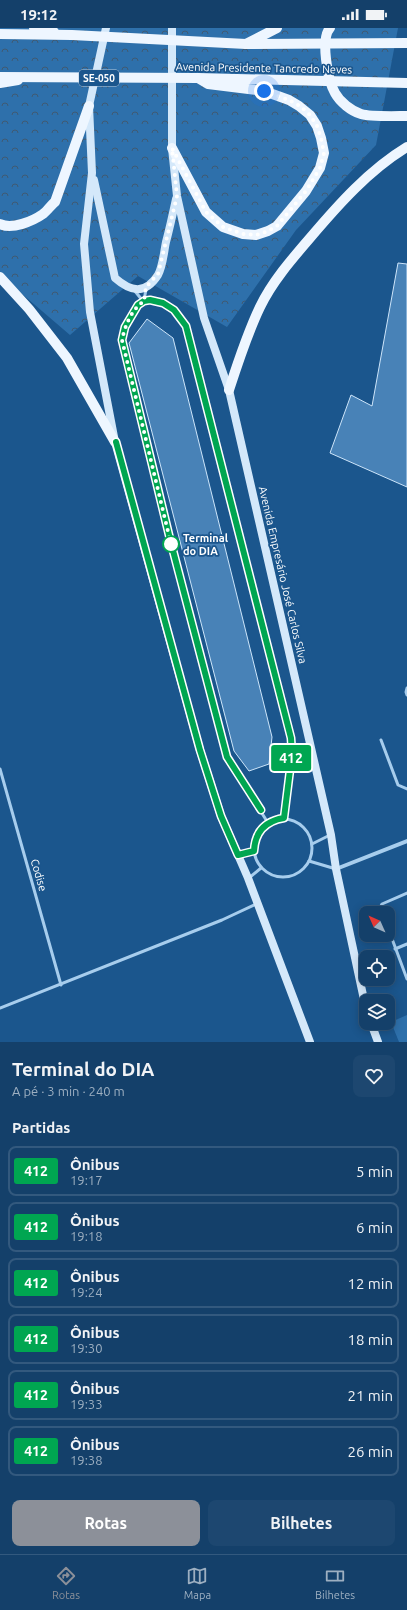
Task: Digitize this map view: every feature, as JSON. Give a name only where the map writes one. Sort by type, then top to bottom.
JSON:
[{"type":"main road","points":[[34,28],[72,35]]},
{"type":"main road","points":[[2,225],[16,225],[30,221],[44,213],[55,202],[90,106],[106,28]]},
{"type":"main road","name":"Avenida Empresário José Carlos Silva","points":[[172,28],[172,148],[177,196],[204,318],[229,390],[331,835],[336,869],[363,994]]},
{"type":"main road","points":[[246,44],[277,28]]},
{"type":"main road","points":[[330,28],[327,31],[325,43],[325,60],[334,92],[343,103],[361,114],[407,116]]},
{"type":"main road","points":[[0,34],[72,35],[246,44],[407,43]]},
{"type":"main road","name":"Avenida Presidente Tancredo Neves","points":[[0,77],[198,78],[407,83]]},
{"type":"main road","points":[[0,83],[30,77]]},
{"type":"main road","points":[[172,148],[206,212],[223,227],[243,234],[256,235],[272,228],[285,217],[306,191],[320,168],[324,153],[321,138],[317,126],[310,115],[300,106],[289,100],[264,91],[208,84],[198,78]]},
{"type":"main road","points":[[90,106],[92,173],[84,244],[90,312],[116,442],[200,750],[221,816],[258,903],[310,1042]]},
{"type":"main road","points":[[229,390],[238,361],[254,321],[271,287],[337,207],[389,158],[407,147]]},
{"type":"main road","points":[[92,173],[115,278],[123,285],[134,290],[146,287],[158,274],[177,196]]},
{"type":"main road","points":[[0,277],[67,358],[116,442]]},
{"type":"main road","points":[[374,1030],[378,1042]]},
{"type":"street","points":[[336,869],[407,841]]},
{"type":"lane","points":[[144,301],[146,287]]},
{"type":"lane","points":[[134,290],[144,301]]},
{"type":"lane","points":[[268,823],[227,757],[145,440],[122,340],[125,327],[138,305],[144,301],[150,300],[163,303],[174,310],[186,326],[291,738],[292,754],[284,818]]},
{"type":"lane","points":[[407,688],[407,695]]},
{"type":"lane","points":[[381,740],[398,785],[407,790]]},
{"type":"lane","name":"Codise","points":[[0,769],[61,985]]},
{"type":"lane","points":[[284,818],[299,824],[306,829],[312,844],[312,853],[309,861],[296,874],[287,877],[273,875],[261,868],[256,860],[254,851],[257,834],[262,828],[268,823],[284,818]]},
{"type":"lane","points":[[312,844],[331,835]]},
{"type":"lane","points":[[238,855],[254,851]]},
{"type":"lane","points":[[309,861],[336,869]]},
{"type":"lane","points":[[248,878],[261,868]]},
{"type":"lane","points":[[381,906],[382,904],[407,893]]},
{"type":"lane","points":[[0,1008],[222,920],[258,903]]},
{"type":"lane","points":[[393,942],[407,979]]},
{"type":"lane","points":[[395,949],[407,944]]},
{"type":"green space","points":[[0,28],[398,28],[376,145],[296,230],[227,327],[138,276],[70,335],[0,275]]},
{"type":"green space","points":[[407,1015],[407,1042],[399,1042],[394,1030],[395,1020]]},
{"type":"building","points":[[398,263],[407,264],[407,487],[330,453],[351,395],[372,406]]},
{"type":"building","points":[[147,319],[173,338],[272,737],[269,764],[249,771],[234,751],[129,343]]},
{"type":"bus line","name":"412","points":[[116,442],[200,750],[221,816],[238,855],[254,851],[254,843],[257,834],[262,828],[268,823],[284,818],[292,754],[291,738],[186,326],[174,310],[163,303],[150,300],[144,301],[138,305],[125,327],[122,340],[145,440],[227,757],[261,810]]},
{"type":"place","name":"Terminal do DIA","points":[[171,544]]},
{"type":"route","points":[[171,544],[122,340],[125,327],[138,305],[144,301],[146,287],[158,274],[177,196],[172,148],[206,212],[223,227],[243,234],[256,235],[277,226],[306,191],[320,168],[324,153],[317,126],[310,115],[300,106],[289,100],[264,91]]}]
